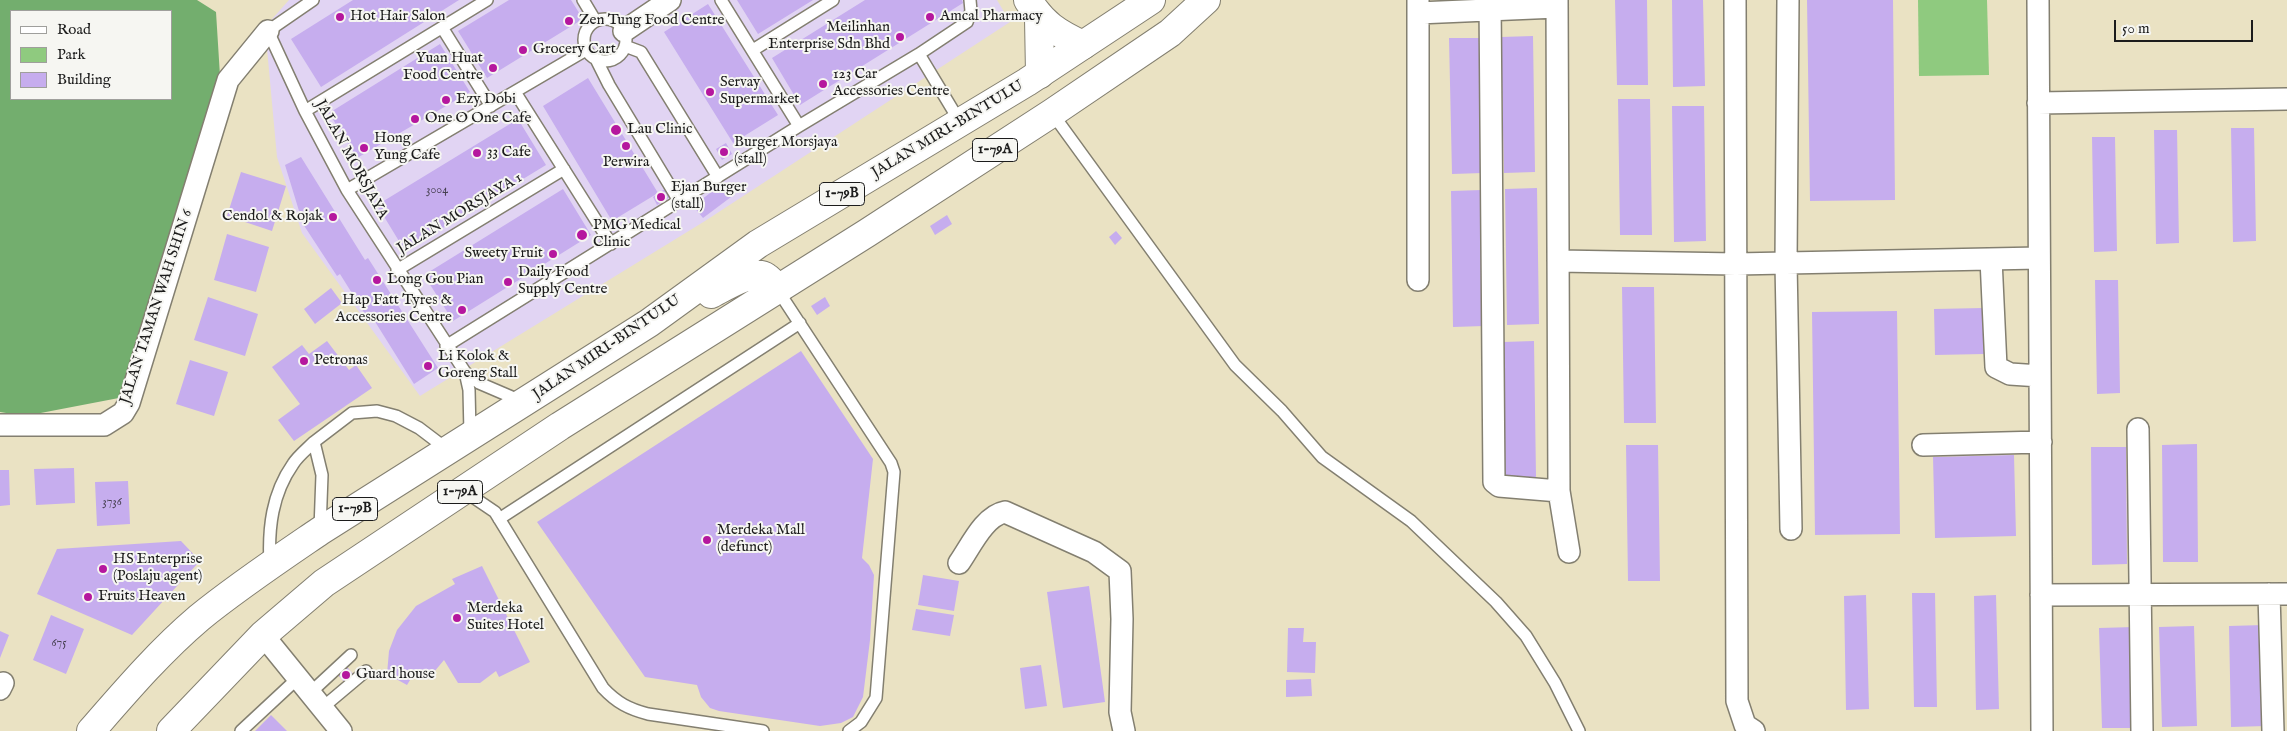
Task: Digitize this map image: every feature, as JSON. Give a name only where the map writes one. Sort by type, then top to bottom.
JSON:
[{"type":"main road","name":"JALAN MIRI-BINTULU","points":[[91,731],[146,668],[193,624],[270,565],[320,531],[649,323],[758,244],[961,124],[1151,0]]},
{"type":"main road","name":"1-79A","points":[[171,731],[263,635],[324,583],[560,426],[1052,113],[1170,33],[1206,0]]},
{"type":"main road","points":[[1033,9],[1060,34],[1083,45]]},
{"type":"main road","points":[[1033,9],[1040,74]]},
{"type":"main road","points":[[649,323],[748,276],[758,274],[766,276],[778,289]]},
{"type":"street","points":[[625,38],[670,0]]},
{"type":"street","points":[[1735,0],[1737,700],[1745,725],[1754,731]]},
{"type":"street","points":[[1788,0],[1786,263],[1791,528]]},
{"type":"street","points":[[2038,0],[2042,731]]},
{"type":"street","points":[[1418,280],[1418,6],[1557,4],[1559,491],[1569,552]]},
{"type":"street","points":[[1490,6],[1494,482],[1499,486],[1559,491]]},
{"type":"street","name":"JALAN TAMAN WAH SHIN 6","points":[[0,425],[104,425],[123,414],[130,403],[228,80],[268,31]]},
{"type":"street","points":[[2038,103],[2287,99]]},
{"type":"street","points":[[1558,261],[1736,264],[2039,258]]},
{"type":"street","points":[[1990,259],[1996,367],[2010,374],[2040,376]]},
{"type":"street","points":[[2138,429],[2142,731]]},
{"type":"street","points":[[1923,445],[2041,442]]},
{"type":"street","points":[[959,563],[990,519],[997,513],[1005,512],[1094,552],[1120,570],[1122,619],[1121,725]]},
{"type":"street","points":[[2041,595],[2278,594],[2273,731]]},
{"type":"street","points":[[263,635],[338,730]]},
{"type":"lane","points":[[268,31],[313,0]]},
{"type":"lane","points":[[305,111],[487,0]]},
{"type":"lane","points":[[583,0],[595,20]]},
{"type":"lane","points":[[721,0],[799,126]]},
{"type":"lane","points":[[753,50],[833,0]]},
{"type":"lane","points":[[446,346],[799,126],[919,54],[967,22],[971,11],[970,0]]},
{"type":"lane","points":[[678,202],[609,85],[596,59],[586,50],[584,36],[586,30],[595,20],[602,18],[615,21],[625,38],[641,52],[718,177]]},
{"type":"lane","points":[[442,29],[491,106]]},
{"type":"lane","name":"JALAN MORSJAYA","points":[[268,31],[305,111],[347,190],[446,346],[464,372],[479,383],[525,403]]},
{"type":"lane","points":[[596,59],[610,60],[617,57],[625,38]]},
{"type":"lane","points":[[347,190],[586,50]]},
{"type":"lane","points":[[919,54],[961,124]]},
{"type":"lane","points":[[514,92],[612,244]]},
{"type":"lane","points":[[1052,113],[1235,365],[1282,412],[1322,457],[1411,521],[1496,602],[1526,636],[1555,683],[1579,731]]},
{"type":"lane","name":"JALAN MORSJAYA 1","points":[[397,270],[564,169]]},
{"type":"lane","points":[[778,289],[891,463],[894,472],[876,698],[861,722],[849,731]]},
{"type":"lane","points":[[499,519],[800,323]]},
{"type":"lane","name":"JALAN MORSJAYA","points":[[459,444],[469,390],[464,372]]},
{"type":"lane","points":[[270,565],[269,536],[271,513],[293,463],[314,442],[352,413],[377,411],[396,416],[419,428],[459,444]]},
{"type":"lane","points":[[314,442],[322,475],[320,531]]},
{"type":"lane","points":[[463,490],[490,508],[499,519],[603,688],[615,701],[631,710],[648,714],[763,731]]},
{"type":"lane","points":[[310,693],[350,655]]},
{"type":"lane","points":[[240,731],[310,693],[366,671]]},
{"type":"shaded area","points":[[289,0],[997,0],[1010,22],[705,221],[420,396],[302,233],[277,157],[265,27]]},
{"type":"green space","points":[[0,0],[197,0],[216,12],[220,76],[124,397],[25,416],[0,412]]},
{"type":"green space","points":[[1918,0],[1987,0],[1989,75],[1919,76]]},
{"type":"building","points":[[353,0],[459,0],[321,87],[291,39]]},
{"type":"building","points":[[509,0],[571,0],[583,19],[487,78],[458,31]]},
{"type":"building","points":[[737,0],[813,0],[758,34]]},
{"type":"building","points":[[865,0],[962,0],[963,3],[800,105],[772,58]]},
{"type":"building","points":[[1615,0],[1647,0],[1648,85],[1617,85]]},
{"type":"building","points":[[1672,0],[1703,0],[1705,86],[1673,87]]},
{"type":"building","points":[[1807,0],[1893,0],[1895,200],[1810,201]]},
{"type":"building","points":[[708,4],[778,115],[733,143],[664,32]]},
{"type":"building","points":[[1533,36],[1535,172],[1504,173],[1501,37]]},
{"type":"building","points":[[1449,38],[1481,38],[1483,173],[1452,174]]},
{"type":"building","points":[[440,44],[470,92],[357,158],[329,113]]},
{"type":"building","points":[[588,78],[658,193],[612,221],[543,106]]},
{"type":"building","points":[[1618,99],[1650,99],[1652,235],[1620,235]]},
{"type":"building","points":[[1672,106],[1704,106],[1706,241],[1674,242]]},
{"type":"building","points":[[518,119],[546,165],[405,251],[377,205]]},
{"type":"building","points":[[2231,128],[2254,128],[2256,241],[2233,242]]},
{"type":"building","points":[[2154,130],[2177,130],[2179,243],[2156,244]]},
{"type":"building","points":[[2092,137],[2115,137],[2117,251],[2094,252]]},
{"type":"building","name":"Burger Morsjaya (stall)","points":[[726,143],[732,154],[722,160],[716,149]]},
{"type":"building","points":[[301,157],[365,260],[368,258],[438,368],[414,384],[374,320],[370,322],[340,274],[337,276],[303,224],[285,165]]},
{"type":"building","points":[[241,172],[286,186],[272,231],[227,216]]},
{"type":"building","points":[[722,184],[731,197],[703,218],[693,206]]},
{"type":"building","points":[[1537,188],[1539,324],[1507,325],[1505,189]]},
{"type":"building","points":[[563,189],[591,235],[453,321],[424,275]]},
{"type":"building","name":"Ejan Burger (stall)","points":[[665,189],[670,197],[657,205],[653,197]]},
{"type":"building","points":[[1482,190],[1484,326],[1453,327],[1451,191]]},
{"type":"building","points":[[947,215],[952,224],[935,235],[930,226]]},
{"type":"building","points":[[1116,231],[1122,238],[1115,245],[1109,237]]},
{"type":"building","points":[[227,234],[269,247],[256,292],[214,280]]},
{"type":"building","points":[[2095,280],[2118,280],[2120,393],[2097,394]]},
{"type":"building","points":[[1622,287],[1654,287],[1656,423],[1624,423]]},
{"type":"building","points":[[331,288],[342,303],[315,324],[304,309]]},
{"type":"building","points":[[208,297],[258,314],[245,356],[194,340]]},
{"type":"building","points":[[825,297],[830,306],[817,315],[811,306]]},
{"type":"building","points":[[1983,308],[1984,354],[1935,355],[1934,309]]},
{"type":"building","points":[[1897,311],[1900,534],[1815,535],[1812,312]]},
{"type":"building","points":[[327,341],[349,370],[356,365],[372,388],[294,441],[278,420],[300,404],[272,367],[302,345],[309,354]]},
{"type":"building","points":[[1534,341],[1536,477],[1505,478],[1503,342]]},
{"type":"building","name":"Merdeka Mall (defunct)","points":[[801,351],[873,459],[862,558],[869,565],[874,575],[870,640],[863,697],[853,717],[841,723],[820,726],[719,711],[710,708],[701,697],[697,685],[645,677],[537,522]]},
{"type":"building","points":[[190,360],[228,372],[214,416],[176,404]]},
{"type":"building","points":[[2197,444],[2198,562],[2163,562],[2162,445]]},
{"type":"building","points":[[1626,445],[1658,445],[1660,581],[1628,581]]},
{"type":"building","points":[[2091,447],[2126,447],[2127,564],[2092,565]]},
{"type":"building","points":[[2014,455],[2016,536],[1935,538],[1933,457]]},
{"type":"building","points":[[74,468],[75,503],[36,505],[34,469]]},
{"type":"building","points":[[0,470],[9,470],[10,505],[0,506]]},
{"type":"building","points":[[128,481],[130,524],[97,526],[95,482]]},
{"type":"building","points":[[181,541],[200,561],[132,635],[37,594],[57,549]]},
{"type":"building","name":"Merdeka Suites Hotel","points":[[482,566],[530,662],[499,677],[496,671],[480,683],[458,683],[444,660],[429,678],[415,672],[407,685],[387,674],[389,651],[397,630],[416,606],[455,584],[452,579]]},
{"type":"building","points":[[923,575],[959,581],[954,611],[918,605]]},
{"type":"building","points":[[1089,586],[1105,702],[1063,708],[1047,592]]},
{"type":"building","points":[[1912,593],[1935,593],[1937,707],[1914,707]]},
{"type":"building","points":[[1866,595],[1869,709],[1846,710],[1844,596]]},
{"type":"building","points":[[1996,595],[1999,709],[1976,710],[1974,596]]},
{"type":"building","points":[[916,609],[954,615],[950,636],[912,630]]},
{"type":"building","points":[[51,615],[84,629],[66,674],[33,660]]},
{"type":"building","points":[[2264,625],[2266,726],[2231,727],[2229,626]]},
{"type":"building","points":[[2194,626],[2197,726],[2162,727],[2159,627]]},
{"type":"building","points":[[2134,627],[2137,728],[2102,728],[2099,628]]},
{"type":"building","points":[[1288,628],[1304,628],[1303,642],[1316,642],[1315,673],[1287,672]]},
{"type":"building","points":[[0,631],[9,635],[0,658]]},
{"type":"building","points":[[1041,665],[1047,706],[1025,709],[1020,668]]},
{"type":"building","name":"Guard house","points":[[347,667],[354,675],[345,683],[338,675]]},
{"type":"building","points":[[1311,679],[1312,696],[1286,697],[1286,680]]},
{"type":"building","points":[[271,715],[287,731],[255,731]]},
{"type":"place","name":"Hot Hair Salon","points":[[340,17]]},
{"type":"place","name":"Amcal Pharmacy","points":[[930,17]]},
{"type":"place","name":"Zen Tung Food Centre","points":[[569,21]]},
{"type":"place","name":"Meilinhan Enterprise Sdn Bhd","points":[[900,37]]},
{"type":"place","name":"Grocery Cart","points":[[523,50]]},
{"type":"place","name":"Yuan Huat Food Centre","points":[[493,68]]},
{"type":"place","name":"123 Car Accessories Centre","points":[[823,84]]},
{"type":"place","name":"Servay Supermarket","points":[[710,92]]},
{"type":"place","name":"Ezy Dobi","points":[[446,100]]},
{"type":"place","name":"One O One Cafe","points":[[415,119]]},
{"type":"place","name":"Lau Clinic","points":[[616,130]]},
{"type":"place","name":"Perwira","points":[[626,146]]},
{"type":"place","name":"Hong Yung Cafe","points":[[364,148]]},
{"type":"place","name":"Burger Morsjaya (stall)","points":[[724,152]]},
{"type":"place","name":"33 Cafe","points":[[477,153]]},
{"type":"place","name":"Ejan Burger (stall)","points":[[661,197]]},
{"type":"place","name":"Cendol & Rojak","points":[[333,217]]},
{"type":"place","name":"PMG Medical Clinic","points":[[582,235]]},
{"type":"place","name":"Sweety Fruit","points":[[553,254]]},
{"type":"place","name":"Long Gou Pian","points":[[377,280]]},
{"type":"place","name":"Daily Food Supply Centre","points":[[508,282]]},
{"type":"place","name":"Hap Fatt Tyres & Accessories Centre","points":[[462,310]]},
{"type":"place","name":"Petronas","points":[[304,361]]},
{"type":"place","name":"Li Kolok & Goreng Stall","points":[[428,366]]},
{"type":"place","name":"Merdeka Mall (defunct)","points":[[707,540]]},
{"type":"place","name":"HS Enterprise (Poslaju agent)","points":[[103,569]]},
{"type":"place","name":"Fruits Heaven","points":[[88,597]]},
{"type":"place","name":"Merdeka Suites Hotel","points":[[457,618]]},
{"type":"place","name":"Guard house","points":[[346,675]]}]
